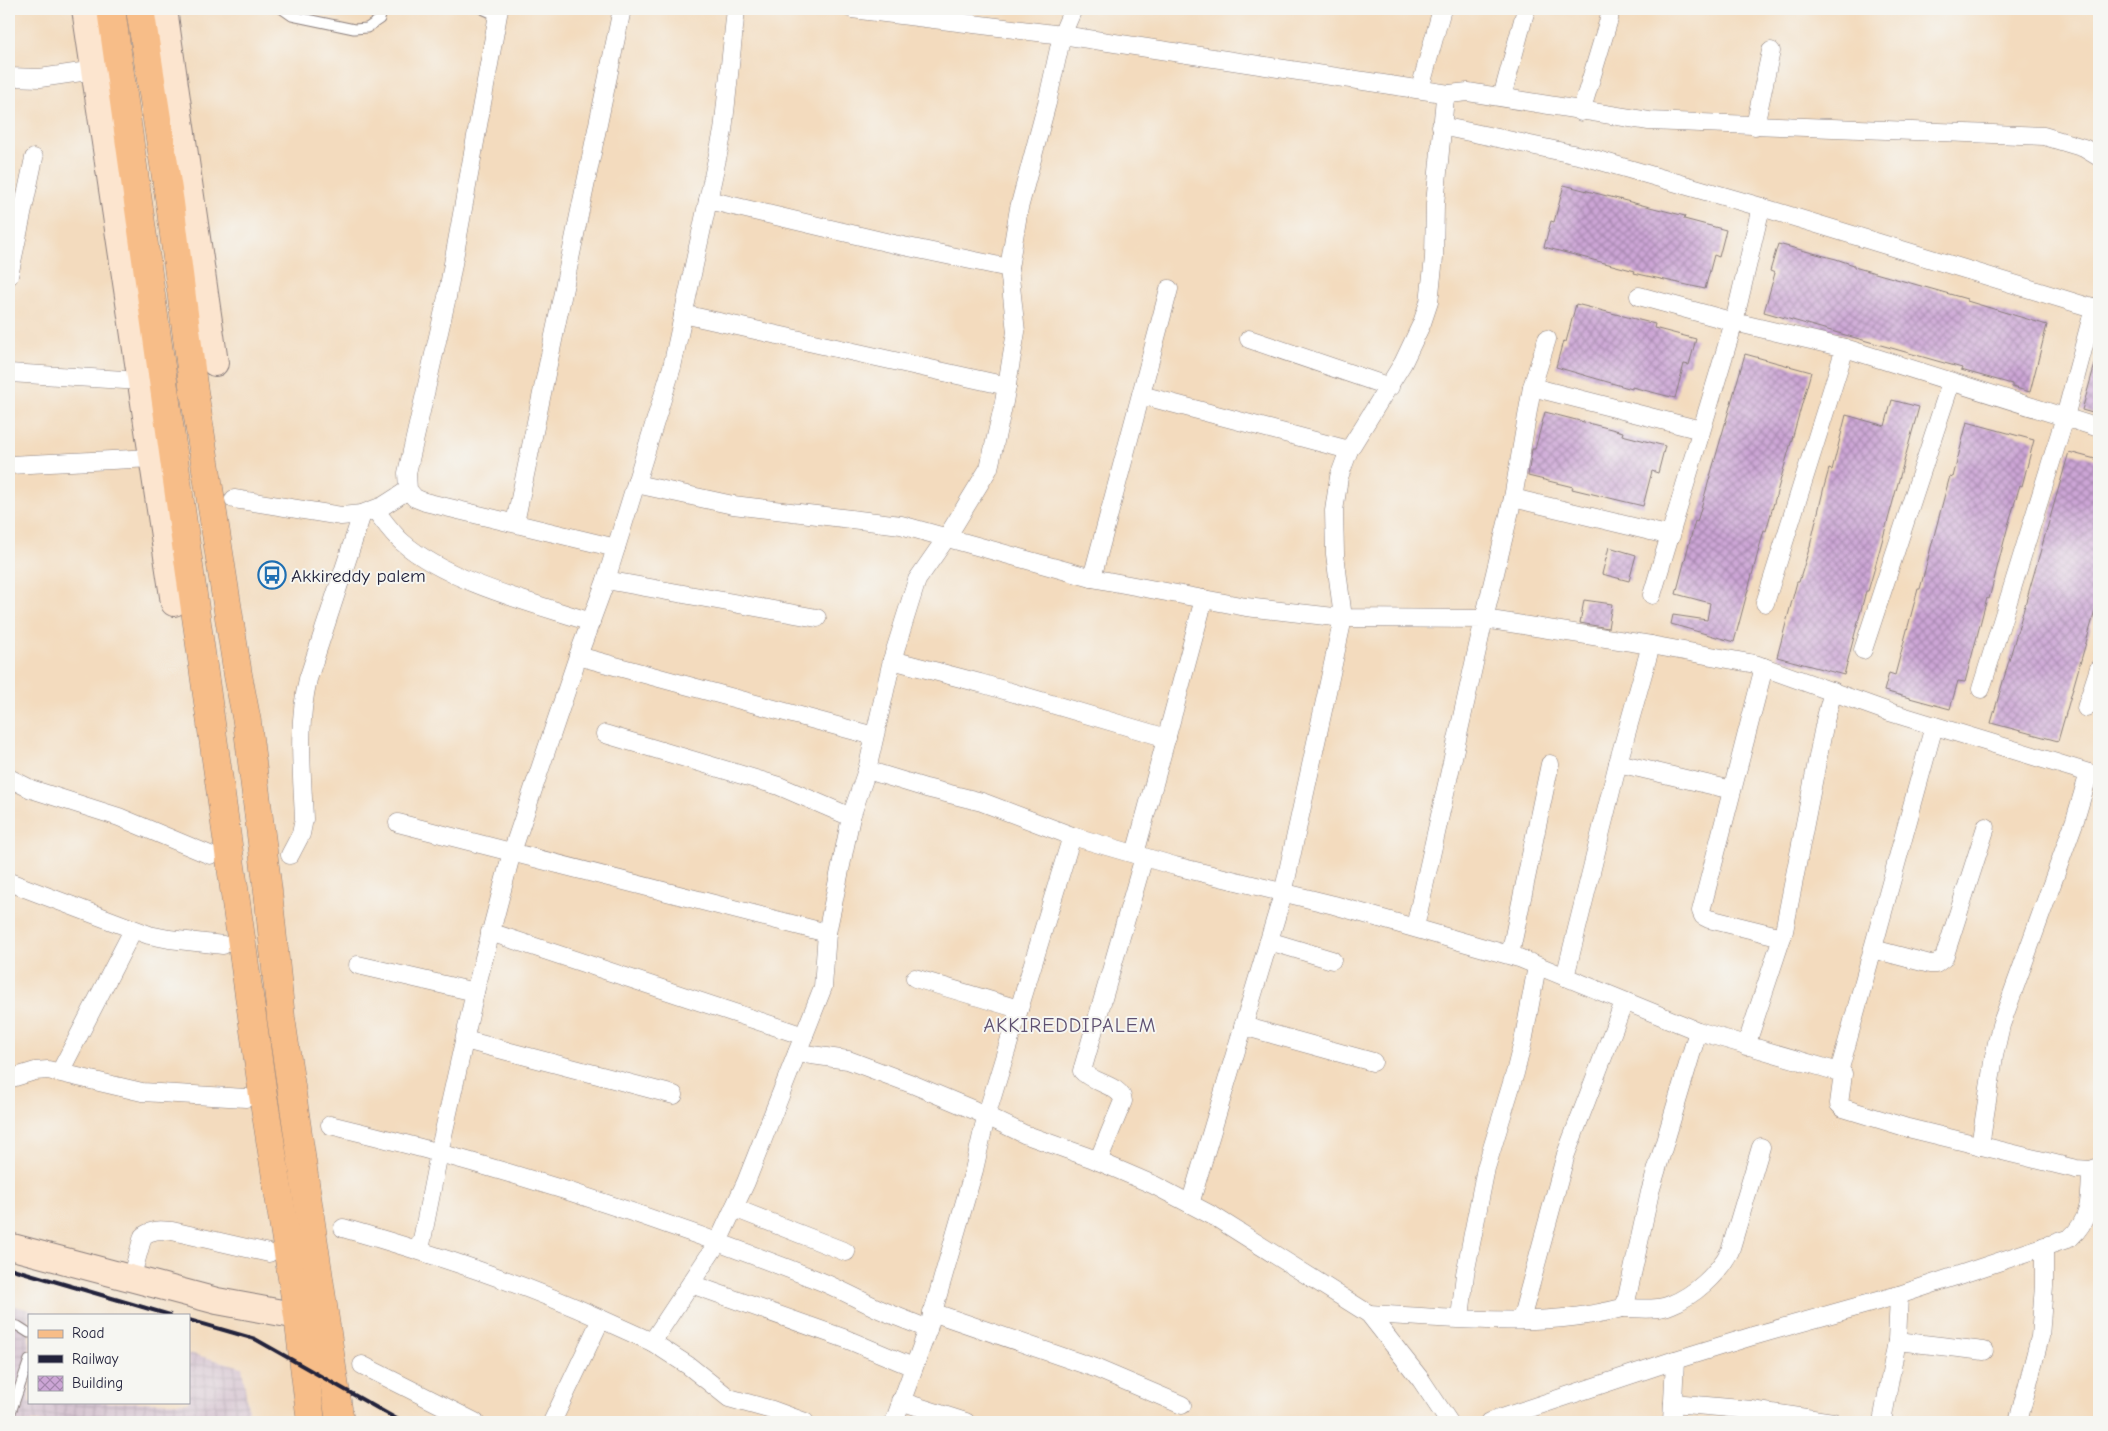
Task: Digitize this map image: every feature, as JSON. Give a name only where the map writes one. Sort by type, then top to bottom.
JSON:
[{"type":"main road","points":[[111,9],[263,1095],[298,1316],[311,1422]]},
{"type":"main road","points":[[140,9],[170,203],[193,385],[247,722],[268,891],[281,1018],[340,1422]]},
{"type":"street","points":[[85,9],[174,603]]},
{"type":"street","points":[[164,9],[215,363]]},
{"type":"street","points":[[515,523],[622,9]]},
{"type":"street","points":[[420,1250],[438,1152],[475,992],[512,852],[578,656],[606,580],[672,367],[723,131],[736,9]]},
{"type":"street","points":[[852,9],[1062,35],[1449,94],[1468,92],[1581,112],[1650,121],[2044,136],[2084,148],[2099,157]]},
{"type":"street","points":[[652,1342],[718,1242],[734,1208],[804,1036],[823,986],[827,933],[851,817],[867,770],[892,660],[917,580],[947,537],[989,468],[1007,386],[1016,332],[1009,268],[1019,208],[1047,103],[1062,35],[1074,9]]},
{"type":"street","points":[[1420,89],[1442,9]]},
{"type":"street","points":[[1502,97],[1526,9]]},
{"type":"street","points":[[1581,112],[1609,19],[1610,9]]},
{"type":"street","points":[[493,11],[468,188],[449,288],[407,473],[408,490],[415,498],[425,502],[616,548]]},
{"type":"street","points":[[1755,126],[1771,51]]},
{"type":"street","points":[[9,77],[40,78],[95,70]]},
{"type":"street","points":[[1190,1204],[1283,894],[1343,618],[1335,554],[1334,511],[1339,477],[1349,450],[1390,387],[1422,323],[1428,302],[1434,258],[1443,105],[1445,98],[1449,94]]},
{"type":"street","points":[[1441,126],[1587,157],[1761,207],[2097,309],[1981,689]]},
{"type":"street","points":[[10,266],[17,201],[34,158]]},
{"type":"street","points":[[708,200],[894,244],[1009,268]]},
{"type":"street","points":[[1652,595],[1734,322],[1761,207]]},
{"type":"street","points":[[1092,578],[1169,289]]},
{"type":"street","points":[[1639,296],[1734,322],[1845,348],[2099,428]]},
{"type":"street","points":[[683,314],[1007,386]]},
{"type":"street","points":[[1249,339],[1390,387]]},
{"type":"street","points":[[1415,927],[1484,619],[1514,498],[1532,387],[1547,339]]},
{"type":"street","points":[[1765,603],[1845,348]]},
{"type":"street","points":[[9,374],[141,381]]},
{"type":"street","points":[[1863,650],[1951,382]]},
{"type":"street","points":[[1532,387],[1701,430]]},
{"type":"street","points":[[1141,395],[1349,450]]},
{"type":"street","points":[[9,465],[153,458]]},
{"type":"street","points":[[636,484],[733,505],[796,514],[876,521],[947,537],[1092,578],[1246,607],[1343,618],[1484,619],[1651,645],[1764,667],[1886,711],[2094,774],[2001,1025],[1994,1056],[1980,1146]]},
{"type":"street","points":[[234,499],[341,516],[368,512],[383,506],[408,490]]},
{"type":"street","points":[[1514,498],[1671,536]]},
{"type":"street","points":[[368,512],[401,541],[425,558],[500,593],[591,622]]},
{"type":"street","points":[[290,855],[301,834],[304,819],[300,722],[304,694],[368,512]]},
{"type":"street","points":[[606,580],[818,618]]},
{"type":"street","points":[[1098,1161],[1123,1101],[1122,1095],[1118,1090],[1087,1077],[1082,1071],[1204,599]]},
{"type":"street","points":[[1565,977],[1618,763],[1651,645]]},
{"type":"street","points":[[578,656],[874,736]]},
{"type":"street","points":[[892,660],[980,683],[1167,738]]},
{"type":"street","points":[[1764,667],[1701,911],[1703,916],[1709,918],[1782,937]]},
{"type":"street","points":[[2086,708],[2099,668]]},
{"type":"street","points":[[1746,1046],[1782,937],[1825,721],[1833,691]]},
{"type":"street","points":[[1839,1072],[1934,726]]},
{"type":"street","points":[[605,734],[778,786],[851,817]]},
{"type":"street","points":[[1618,763],[1732,790]]},
{"type":"street","points":[[1510,955],[1550,764]]},
{"type":"street","points":[[867,770],[926,788],[982,802],[1072,836],[1283,894],[1415,927],[1510,955],[1698,1031],[1839,1072],[1843,1074],[1839,1104],[1843,1108],[1908,1128],[2055,1162],[2076,1169],[2095,1168],[2090,1201],[2082,1225],[2070,1238],[1899,1295],[1675,1360],[1489,1422]]},
{"type":"street","points":[[9,778],[31,789],[120,817],[210,855]]},
{"type":"street","points":[[398,823],[827,933]]},
{"type":"street","points":[[1874,948],[1930,964],[1936,964],[1944,958],[1986,827]]},
{"type":"street","points":[[894,1422],[900,1401],[928,1329],[974,1170],[986,1117],[1072,836]]},
{"type":"street","points":[[9,882],[133,930],[169,939],[223,945]]},
{"type":"street","points":[[60,1072],[133,930]]},
{"type":"street","points":[[490,932],[804,1036]]},
{"type":"street","points":[[1269,941],[1332,960]]},
{"type":"street","points":[[358,965],[475,992]]},
{"type":"street","points":[[1460,1318],[1465,1274],[1486,1168],[1515,1073],[1537,966]]},
{"type":"street","points":[[915,978],[1019,1010]]},
{"type":"street","points":[[1521,1320],[1566,1154],[1624,1002]]},
{"type":"street","points":[[1244,1026],[1373,1062]]},
{"type":"street","points":[[1622,1308],[1626,1302],[1650,1192],[1698,1031]]},
{"type":"street","points":[[465,1040],[674,1095]]},
{"type":"street","points":[[797,1053],[848,1060],[921,1088],[1024,1134],[1098,1161],[1154,1185],[1215,1217],[1369,1314],[1421,1380],[1449,1422]]},
{"type":"street","points":[[9,1079],[34,1071],[48,1070],[134,1091],[246,1098]]},
{"type":"street","points":[[330,1125],[438,1152],[718,1242],[821,1282],[928,1329]]},
{"type":"street","points":[[1369,1314],[1521,1320],[1597,1313],[1622,1308],[1668,1306],[1692,1292],[1724,1263],[1730,1251],[1761,1147]]},
{"type":"street","points":[[734,1208],[846,1252]]},
{"type":"street","points":[[343,1228],[420,1250],[496,1276],[600,1319],[652,1342],[689,1366],[729,1398],[772,1410],[805,1422]]},
{"type":"street","points":[[131,1279],[143,1236],[149,1231],[158,1229],[269,1253]]},
{"type":"street","points":[[9,1246],[217,1302],[298,1316]]},
{"type":"street","points":[[2018,1422],[2040,1337],[2044,1286],[2044,1246]]},
{"type":"street","points":[[691,1284],[846,1339],[913,1367]]},
{"type":"street","points":[[1882,1422],[1898,1341],[1899,1295]]},
{"type":"street","points":[[932,1312],[1086,1365],[1182,1404]]},
{"type":"street","points":[[552,1422],[600,1319]]},
{"type":"street","points":[[1898,1341],[1984,1351]]},
{"type":"street","points":[[1672,1422],[1675,1360]]},
{"type":"street","points":[[362,1365],[475,1422]]},
{"type":"street","points":[[900,1401],[966,1422]]},
{"type":"street","points":[[1673,1403],[1752,1416],[1833,1422]]},
{"type":"lane","points":[[282,9],[292,16],[354,29],[367,28],[380,19],[383,9]]},
{"type":"lane","points":[[9,1324],[18,1326],[28,1332]]},
{"type":"lane","points":[[9,1418],[28,1363]]},
{"type":"shaded area","points":[[9,1304],[44,1314],[28,1314],[28,1404],[190,1404],[190,1353],[242,1367],[250,1422],[9,1422]]},
{"type":"building","points":[[1564,185],[1685,216],[1684,219],[1726,230],[1719,257],[1714,255],[1705,289],[1634,273],[1635,271],[1544,247],[1551,221],[1554,222]]},
{"type":"building","points":[[1778,244],[1836,259],[1854,265],[1854,267],[1967,299],[1967,301],[2047,325],[2030,392],[2012,387],[2012,384],[1961,370],[1962,368],[1764,312],[1775,273],[1770,271]]},
{"type":"building","points":[[1576,304],[1655,324],[1654,328],[1696,339],[1689,365],[1684,364],[1675,398],[1632,387],[1632,389],[1556,367],[1563,341],[1566,342]]},
{"type":"building","points":[[1745,354],[1811,372],[1766,531],[1764,530],[1734,642],[1671,624],[1673,615],[1707,620],[1710,603],[1676,594],[1695,521],[1697,522]]},
{"type":"building","points":[[2095,364],[2099,364],[2099,415],[2082,410]]},
{"type":"building","points":[[1892,400],[1919,407],[1844,675],[1777,657],[1797,582],[1799,582],[1810,546],[1829,469],[1832,470],[1846,415],[1885,426]]},
{"type":"building","points":[[1545,412],[1623,432],[1622,435],[1665,446],[1658,473],[1652,471],[1643,506],[1528,476],[1532,449],[1535,449]]},
{"type":"building","points":[[1967,422],[2034,440],[2022,486],[2020,485],[2009,522],[1989,599],[1987,598],[1965,682],[1958,681],[1950,709],[1884,691],[1889,673],[1895,675],[1950,476],[1953,477]]},
{"type":"building","points":[[2069,452],[2099,460],[2099,597],[2058,741],[1991,723]]},
{"type":"building","points":[[1609,547],[1636,555],[1629,581],[1602,574]]},
{"type":"building","points":[[1584,600],[1612,604],[1608,628],[1580,623]]},
{"type":"railway","points":[[9,1268],[167,1314]]},
{"type":"railway","points":[[190,1320],[255,1339],[402,1422]]},
{"type":"place","name":"Akkireddy palem","points":[[272,575]]},
{"type":"district","name":"AKKIREDDIPALEM","points":[[1070,1025]]}]
